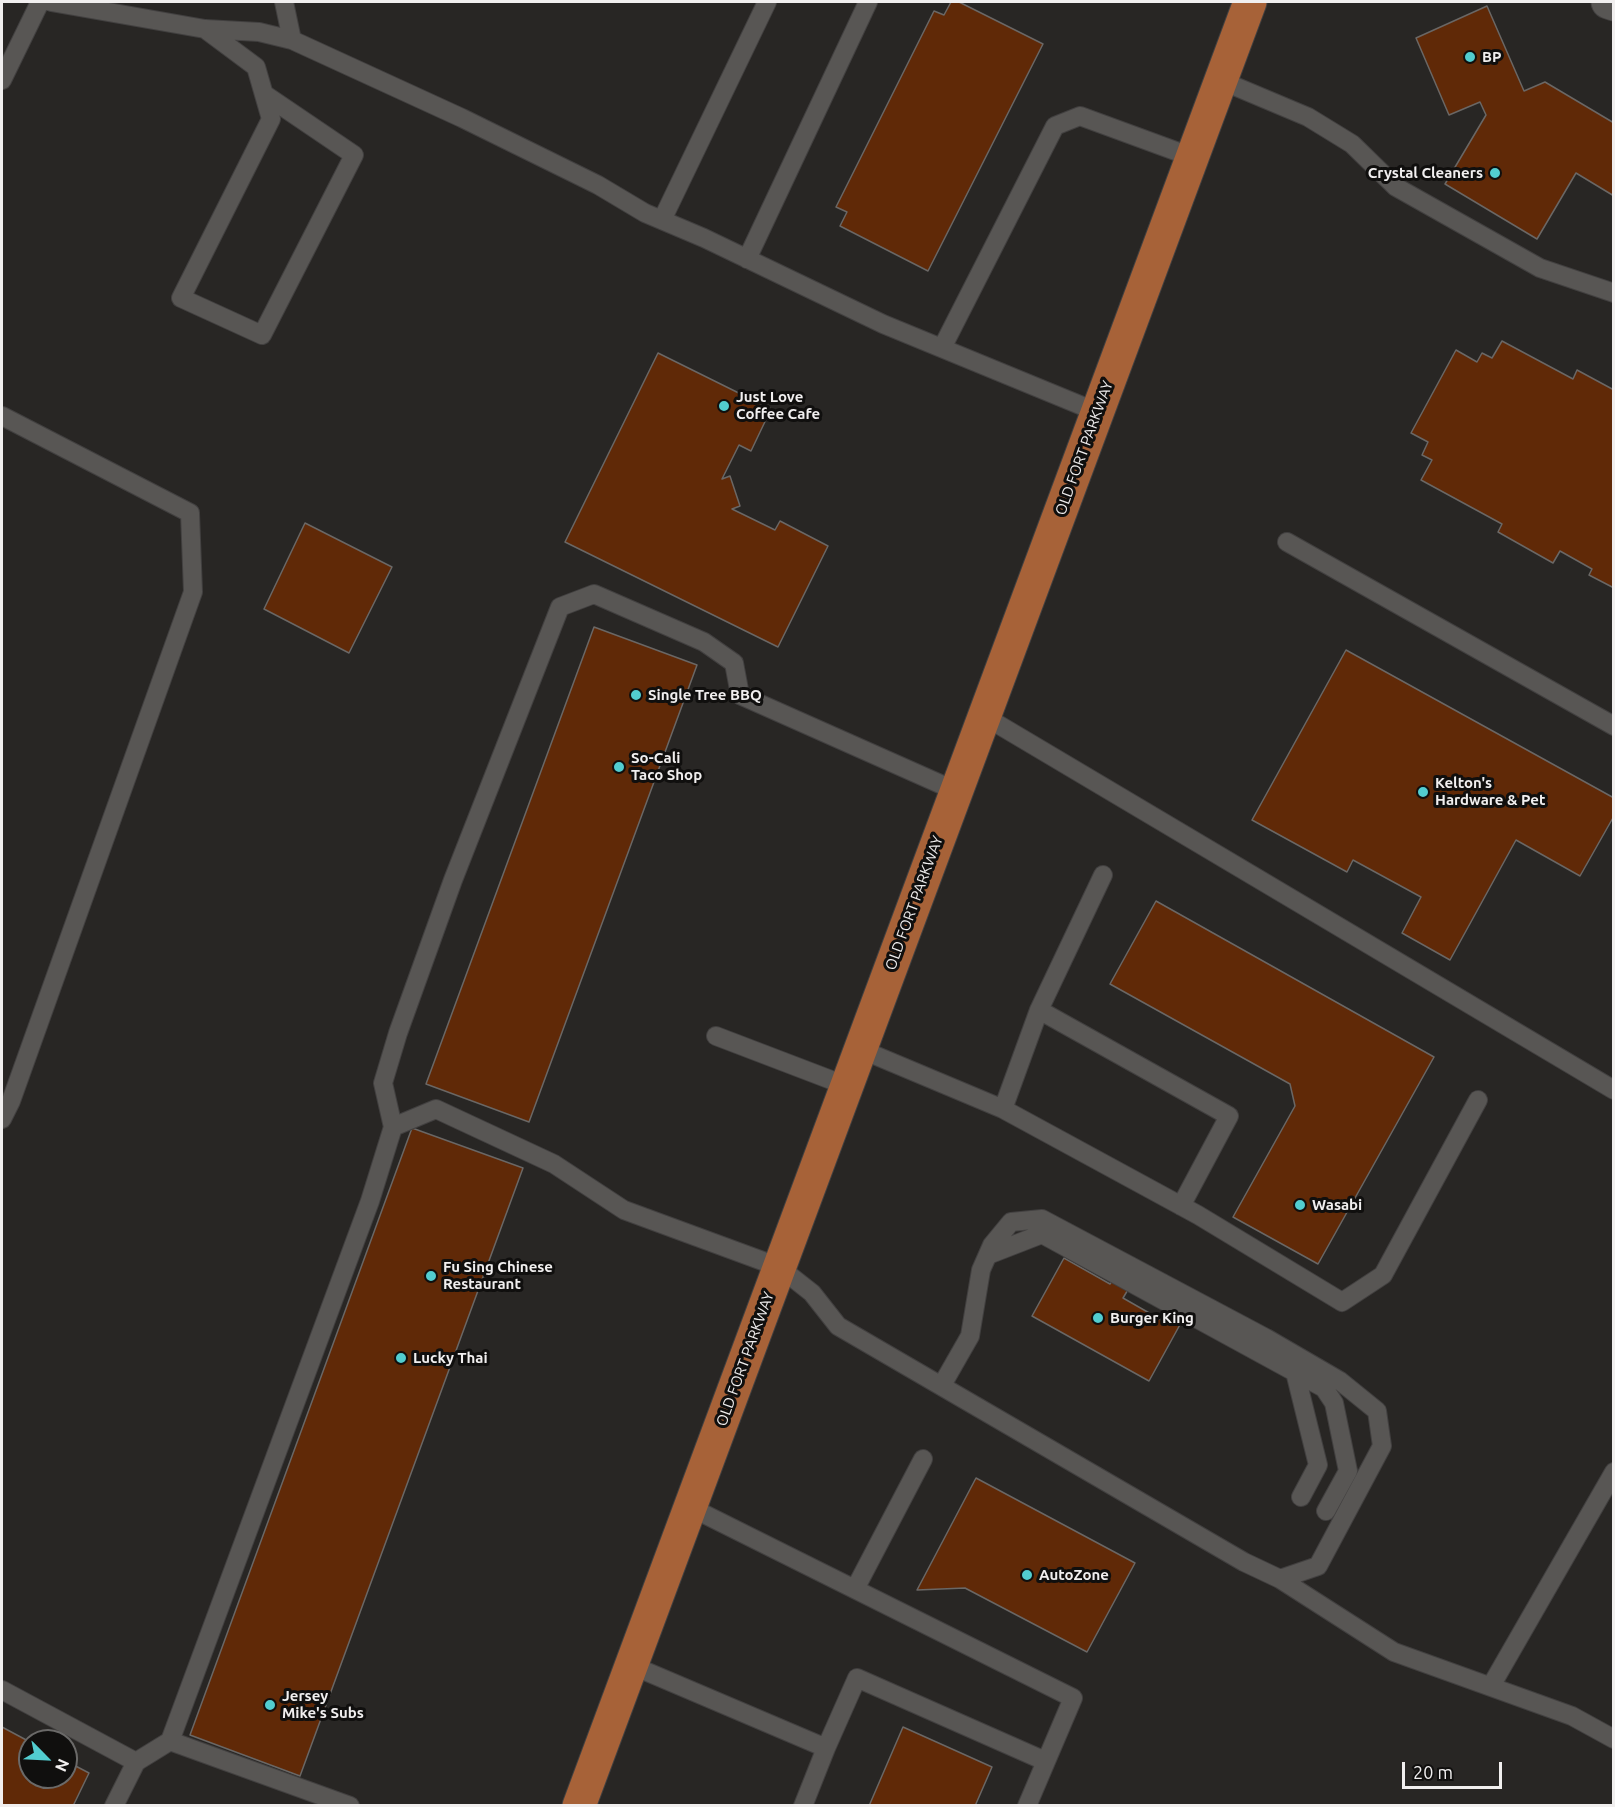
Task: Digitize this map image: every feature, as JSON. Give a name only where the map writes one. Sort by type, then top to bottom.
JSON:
[{"type":"main road","name":"OLD FORT PARKWAY","points":[[579,1806],[1250,2]]},
{"type":"street","points":[[1608,2],[1614,4]]},
{"type":"lane","points":[[2,80],[40,2]]},
{"type":"lane","points":[[51,2],[205,29],[258,32],[292,40],[462,118],[663,220],[883,324],[1097,412]]},
{"type":"lane","points":[[284,2],[292,40]]},
{"type":"lane","points":[[663,220],[767,2]]},
{"type":"lane","points":[[747,259],[868,2]]},
{"type":"lane","points":[[205,29],[256,67],[271,119],[181,298],[262,335],[354,155],[264,94]]},
{"type":"lane","points":[[1220,81],[1308,117],[1352,144],[1396,187],[1540,268],[1614,293]]},
{"type":"lane","points":[[942,348],[1055,126],[1080,116],[1192,157]]},
{"type":"lane","points":[[2,416],[190,513],[193,592],[6,1099],[2,1119]]},
{"type":"lane","points":[[1287,542],[1614,726]]},
{"type":"lane","points":[[114,1806],[136,1762],[170,1741],[370,1202],[393,1127],[383,1083],[398,1033],[453,880],[560,608],[594,594],[704,642],[734,663],[740,695],[956,791]]},
{"type":"lane","points":[[984,716],[1614,1090]]},
{"type":"lane","points":[[1003,1109],[1039,1010],[1103,875]]},
{"type":"lane","points":[[1039,1010],[1229,1116],[1181,1206]]},
{"type":"lane","points":[[716,1035],[846,1086]]},
{"type":"lane","points":[[860,1049],[1003,1109],[1181,1206],[1342,1302],[1383,1275],[1478,1100]]},
{"type":"lane","points":[[393,1127],[436,1109],[554,1164],[624,1210],[779,1267],[812,1293],[838,1326],[942,1384],[1244,1562],[1280,1579],[1394,1652],[1572,1716],[1614,1739]]},
{"type":"lane","points":[[942,1384],[970,1336],[981,1270],[992,1245],[1011,1222],[1042,1219],[1340,1381],[1377,1411],[1382,1446],[1318,1566],[1280,1579]]},
{"type":"lane","points":[[988,1255],[1042,1234],[1324,1388],[1334,1403],[1348,1471],[1326,1511]]},
{"type":"lane","points":[[1295,1372],[1318,1465],[1301,1497]]},
{"type":"lane","points":[[855,1589],[923,1459]]},
{"type":"lane","points":[[1491,1686],[1614,1472]]},
{"type":"lane","points":[[690,1507],[1073,1698],[1027,1806]]},
{"type":"lane","points":[[631,1665],[826,1748]]},
{"type":"lane","points":[[803,1806],[857,1678],[1045,1761]]},
{"type":"lane","points":[[2,1690],[136,1762]]},
{"type":"lane","points":[[170,1741],[350,1806]]},
{"type":"building","points":[[951,2],[959,2],[1043,44],[928,271],[840,226],[847,212],[836,207],[934,11],[944,15]]},
{"type":"building","points":[[1487,6],[1524,91],[1545,82],[1614,123],[1614,196],[1576,173],[1537,239],[1445,184],[1486,115],[1480,102],[1449,115],[1416,38]]},
{"type":"building","points":[[1502,341],[1573,379],[1577,370],[1614,390],[1614,588],[1589,575],[1592,569],[1560,551],[1553,563],[1498,532],[1502,524],[1421,480],[1432,460],[1422,455],[1428,442],[1411,433],[1456,350],[1477,362],[1482,353],[1492,358]]},
{"type":"building","points":[[658,353],[771,409],[751,451],[739,445],[722,479],[730,476],[740,506],[732,509],[775,530],[780,521],[828,546],[778,647],[565,542]]},
{"type":"building","points":[[305,523],[392,567],[349,653],[264,609]]},
{"type":"building","points":[[594,627],[697,665],[529,1122],[426,1084]]},
{"type":"building","points":[[1346,650],[1614,798],[1614,816],[1580,876],[1516,840],[1450,960],[1402,933],[1421,897],[1353,860],[1347,872],[1252,820]]},
{"type":"building","points":[[1156,901],[1434,1057],[1318,1264],[1233,1217],[1295,1106],[1290,1084],[1110,984]]},
{"type":"building","points":[[412,1128],[523,1168],[300,1776],[190,1735]]},
{"type":"building","name":"Burger King","points":[[1064,1258],[1110,1284],[1113,1279],[1129,1288],[1123,1298],[1165,1322],[1170,1315],[1182,1321],[1149,1381],[1032,1316]]},
{"type":"building","name":"AutoZone","points":[[976,1478],[1135,1563],[1087,1652],[965,1588],[917,1590]]},
{"type":"building","points":[[2,1727],[18,1736],[18,1789],[78,1789],[78,1767],[89,1773],[73,1806],[2,1806]]},
{"type":"building","points":[[903,1727],[992,1767],[975,1806],[869,1806]]},
{"type":"place","name":"BP","points":[[1470,57]]},
{"type":"place","name":"Crystal Cleaners","points":[[1495,173]]},
{"type":"place","name":"Just Love Coffee Cafe","points":[[724,406]]},
{"type":"place","name":"Single Tree BBQ","points":[[636,695]]},
{"type":"place","name":"So-Cali Taco Shop","points":[[619,767]]},
{"type":"place","name":"Kelton's Hardware & Pet","points":[[1423,792]]},
{"type":"place","name":"Wasabi","points":[[1300,1205]]},
{"type":"place","name":"Fu Sing Chinese Restaurant","points":[[431,1276]]},
{"type":"place","name":"Burger King","points":[[1098,1318]]},
{"type":"place","name":"Lucky Thai","points":[[401,1358]]},
{"type":"place","name":"AutoZone","points":[[1027,1575]]},
{"type":"place","name":"Jersey Mike's Subs","points":[[270,1705]]}]
